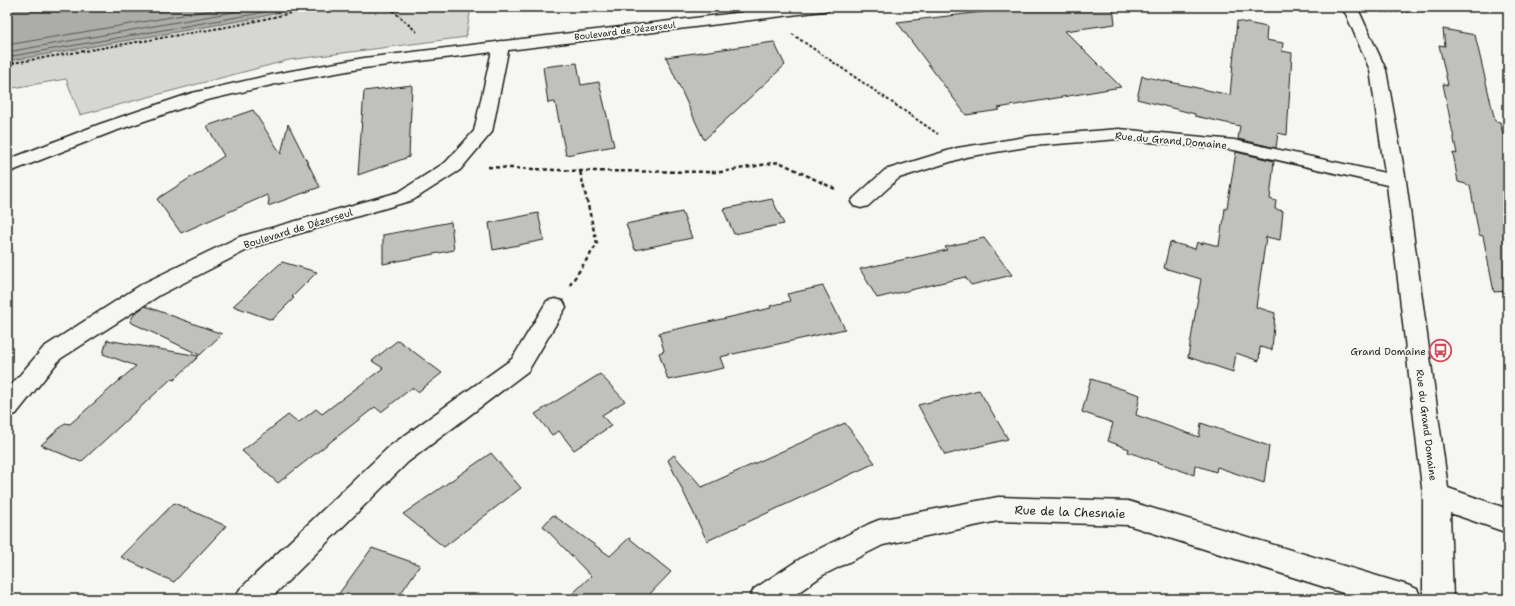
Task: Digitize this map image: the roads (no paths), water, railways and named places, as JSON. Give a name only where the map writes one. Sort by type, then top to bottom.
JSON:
[{"type":"street","name":"Boulevard de Dézerseul","points":[[7,167],[106,128],[198,97],[287,77],[364,63],[501,46],[747,11],[770,14],[823,7]]},
{"type":"street","name":"Rue du Grand Domaine","points":[[1350,10],[1378,70],[1396,180],[1436,496],[1438,599]]},
{"type":"street","name":"Boulevard de Dézerseul","points":[[7,407],[52,353],[152,289],[246,242],[406,196],[453,166],[483,132],[501,46]]},
{"type":"street","name":"Rue du Grand Domaine","points":[[861,202],[892,174],[963,152],[1032,140],[1120,134],[1234,145],[1396,180]]},
{"type":"street","points":[[250,599],[399,454],[520,365],[555,307]]},
{"type":"street","points":[[1436,496],[1508,521]]},
{"type":"street","name":"Rue de la Chesnaie","points":[[764,599],[813,566],[879,533],[998,509],[1128,513],[1407,599]]},
{"type":"water","points":[[7,7],[300,7],[256,18],[7,61]]},
{"type":"place","name":"Grand Domaine","points":[[1441,351]]}]
